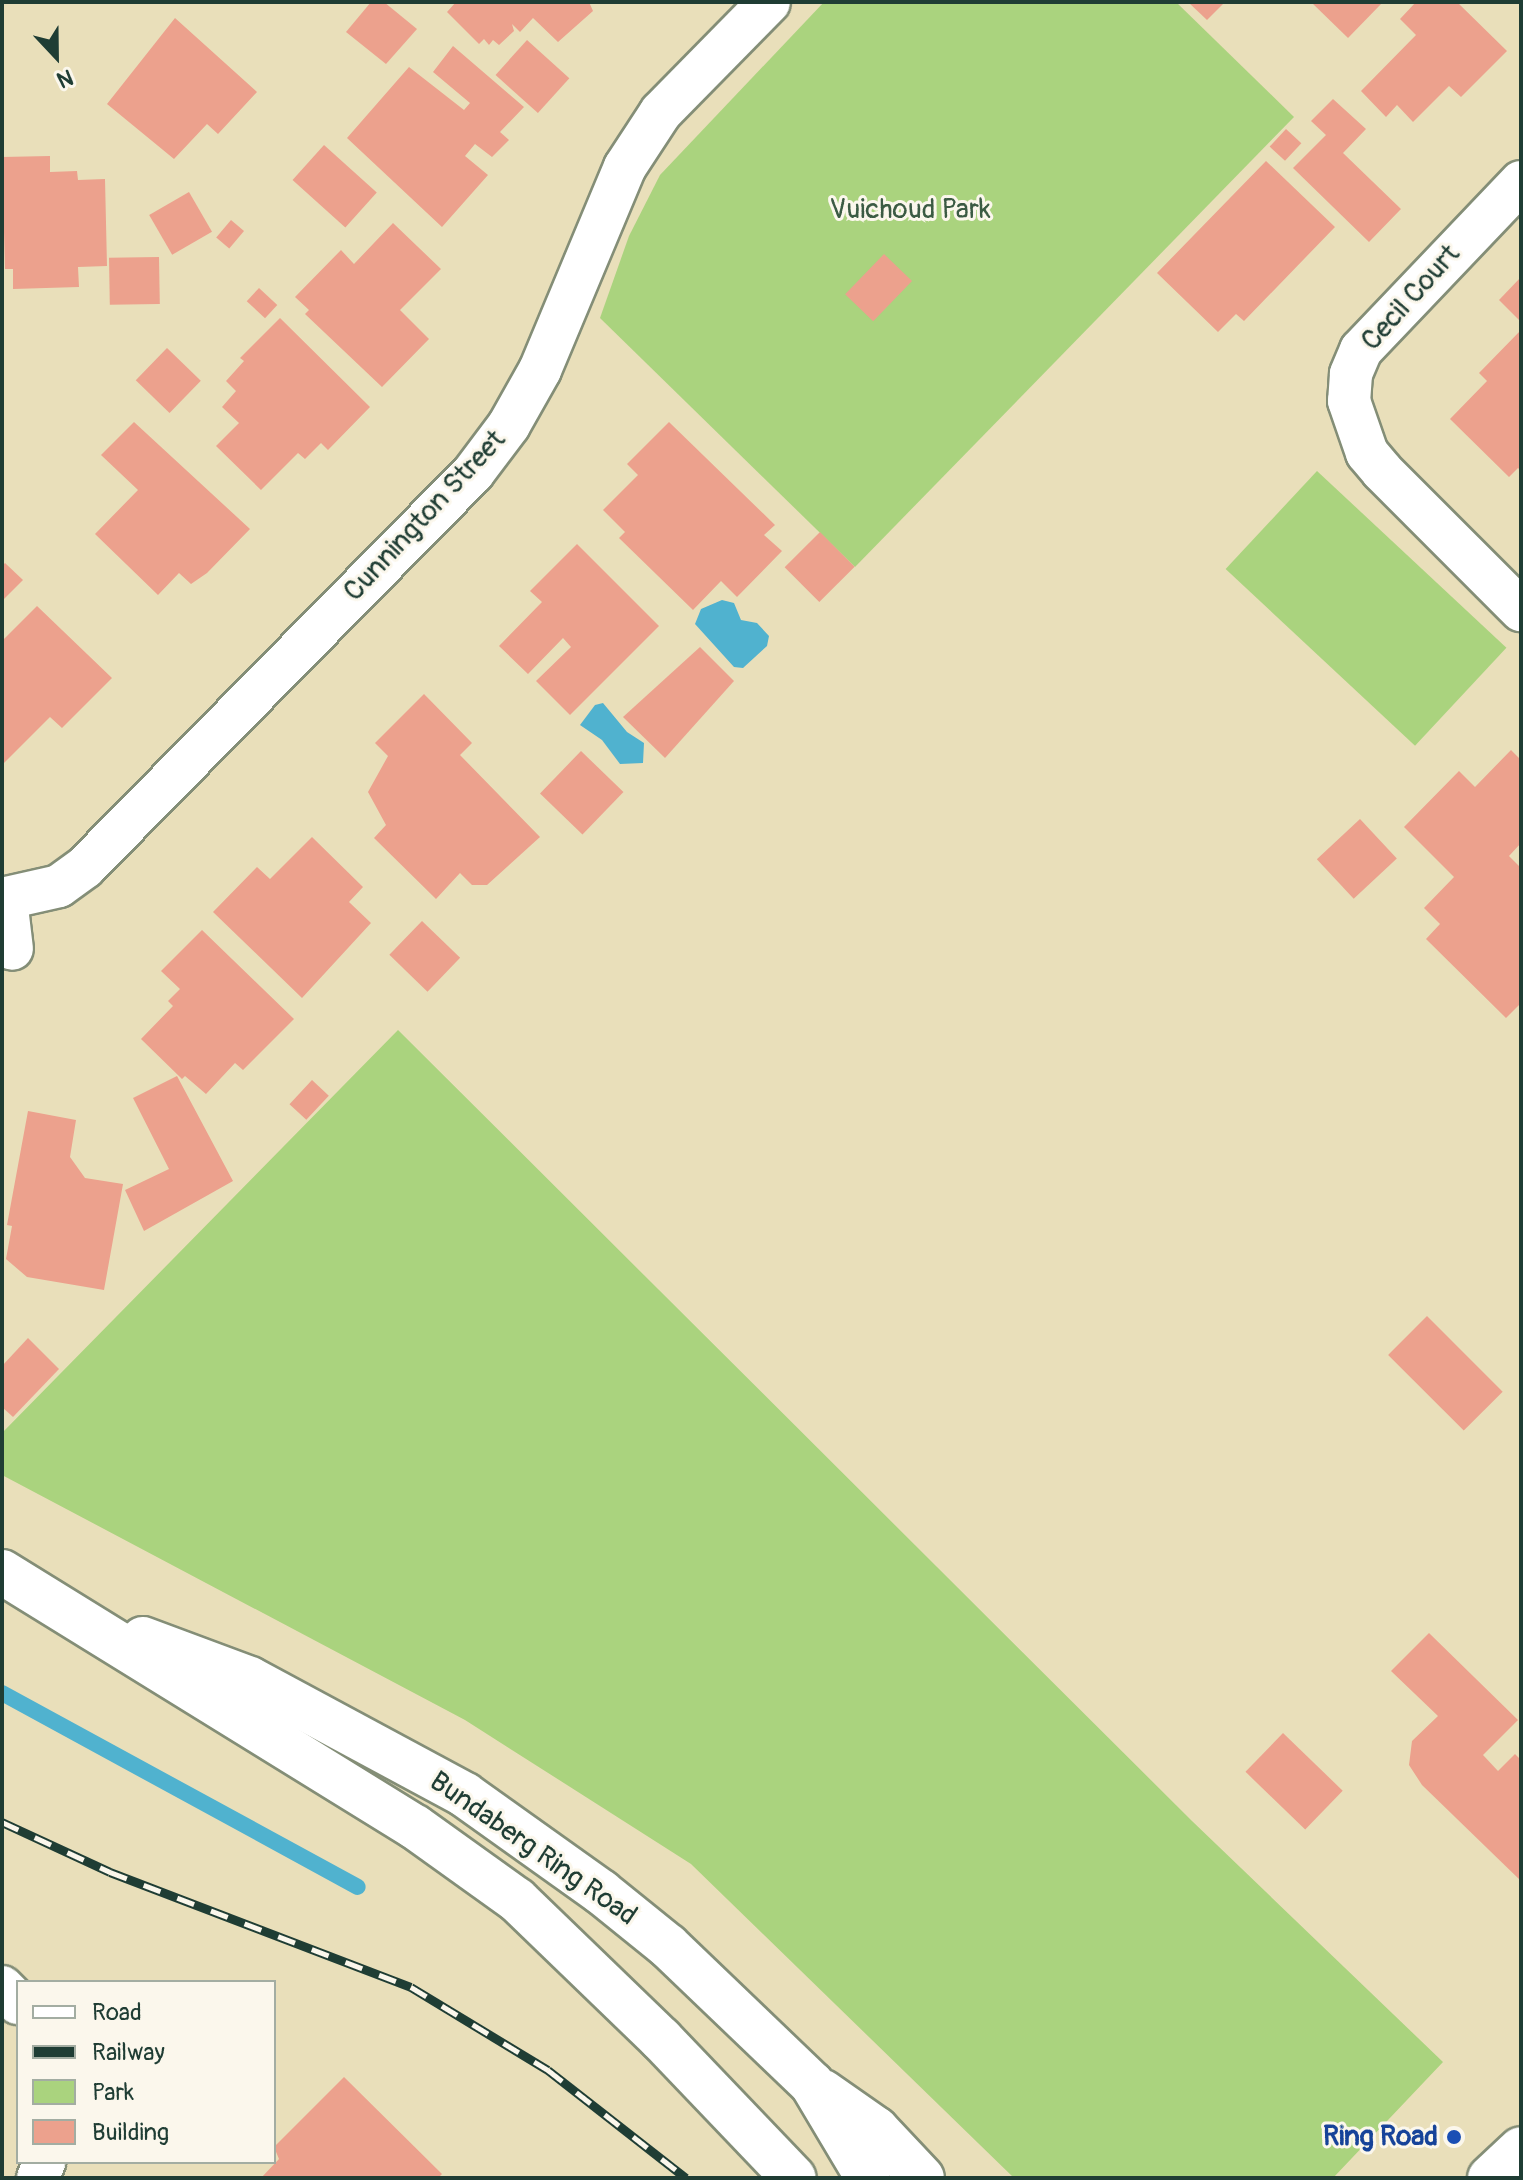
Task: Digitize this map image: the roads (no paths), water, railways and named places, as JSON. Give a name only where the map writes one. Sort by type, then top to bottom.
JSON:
[{"type":"main road","name":"Bundaberg Ring Road","points":[[2,1572],[70,1612],[230,1717],[415,1827],[517,1900],[661,2039],[794,2178]]},
{"type":"main road","name":"Bundaberg Ring Road","points":[[70,1612],[250,1679],[465,1795],[668,1946],[812,2084],[868,2178]]},
{"type":"main road","points":[[812,2084],[876,2129],[922,2178]]},
{"type":"main road","points":[[1490,2178],[1521,2149]]},
{"type":"street","name":"Cunnington Street","points":[[4,899],[59,886],[85,867],[473,473],[509,425],[540,370],[625,167],[661,112],[769,2]]},
{"type":"street","name":"Cecil Court","points":[[1521,182],[1361,350],[1351,374],[1349,401],[1367,453],[1521,610]]},
{"type":"street","points":[[4,899],[12,949]]},
{"type":"water","points":[[722,600],[734,603],[741,620],[757,623],[769,636],[767,646],[743,668],[734,667],[695,624],[701,609]]},
{"type":"water","points":[[603,703],[627,732],[644,743],[643,763],[620,764],[602,740],[580,725],[595,705]]},
{"type":"waterway","points":[[2,1693],[358,1887]]},
{"type":"railway","points":[[2,1822],[110,1872],[411,1987],[548,2070],[686,2178]]},
{"type":"place","name":"Ring Road","points":[[1454,2137]]},
{"type":"park label","name":"Vuichoud Park","points":[[910,210]]}]
